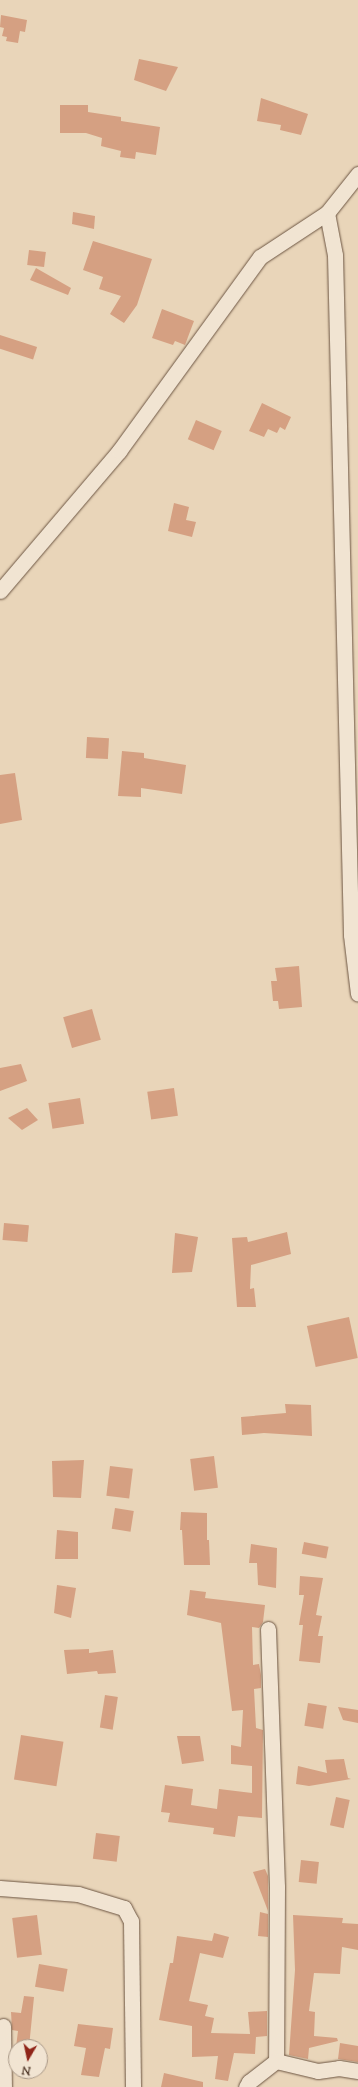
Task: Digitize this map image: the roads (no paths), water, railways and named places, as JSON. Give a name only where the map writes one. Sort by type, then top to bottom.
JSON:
[{"type":"street","points":[[0,591],[119,451],[260,257],[327,213],[358,174]]},
{"type":"street","points":[[327,213],[335,255],[351,935],[358,994]]},
{"type":"street","points":[[268,1629],[277,1887],[276,2061]]},
{"type":"street","points":[[0,1888],[78,1894],[124,1908],[131,1920],[134,2087]]},
{"type":"street","points":[[3,2026],[4,2087]]},
{"type":"street","points":[[276,2061],[318,2071],[339,2068],[358,2072]]},
{"type":"street","points":[[246,2087],[249,2082],[276,2061]]}]
